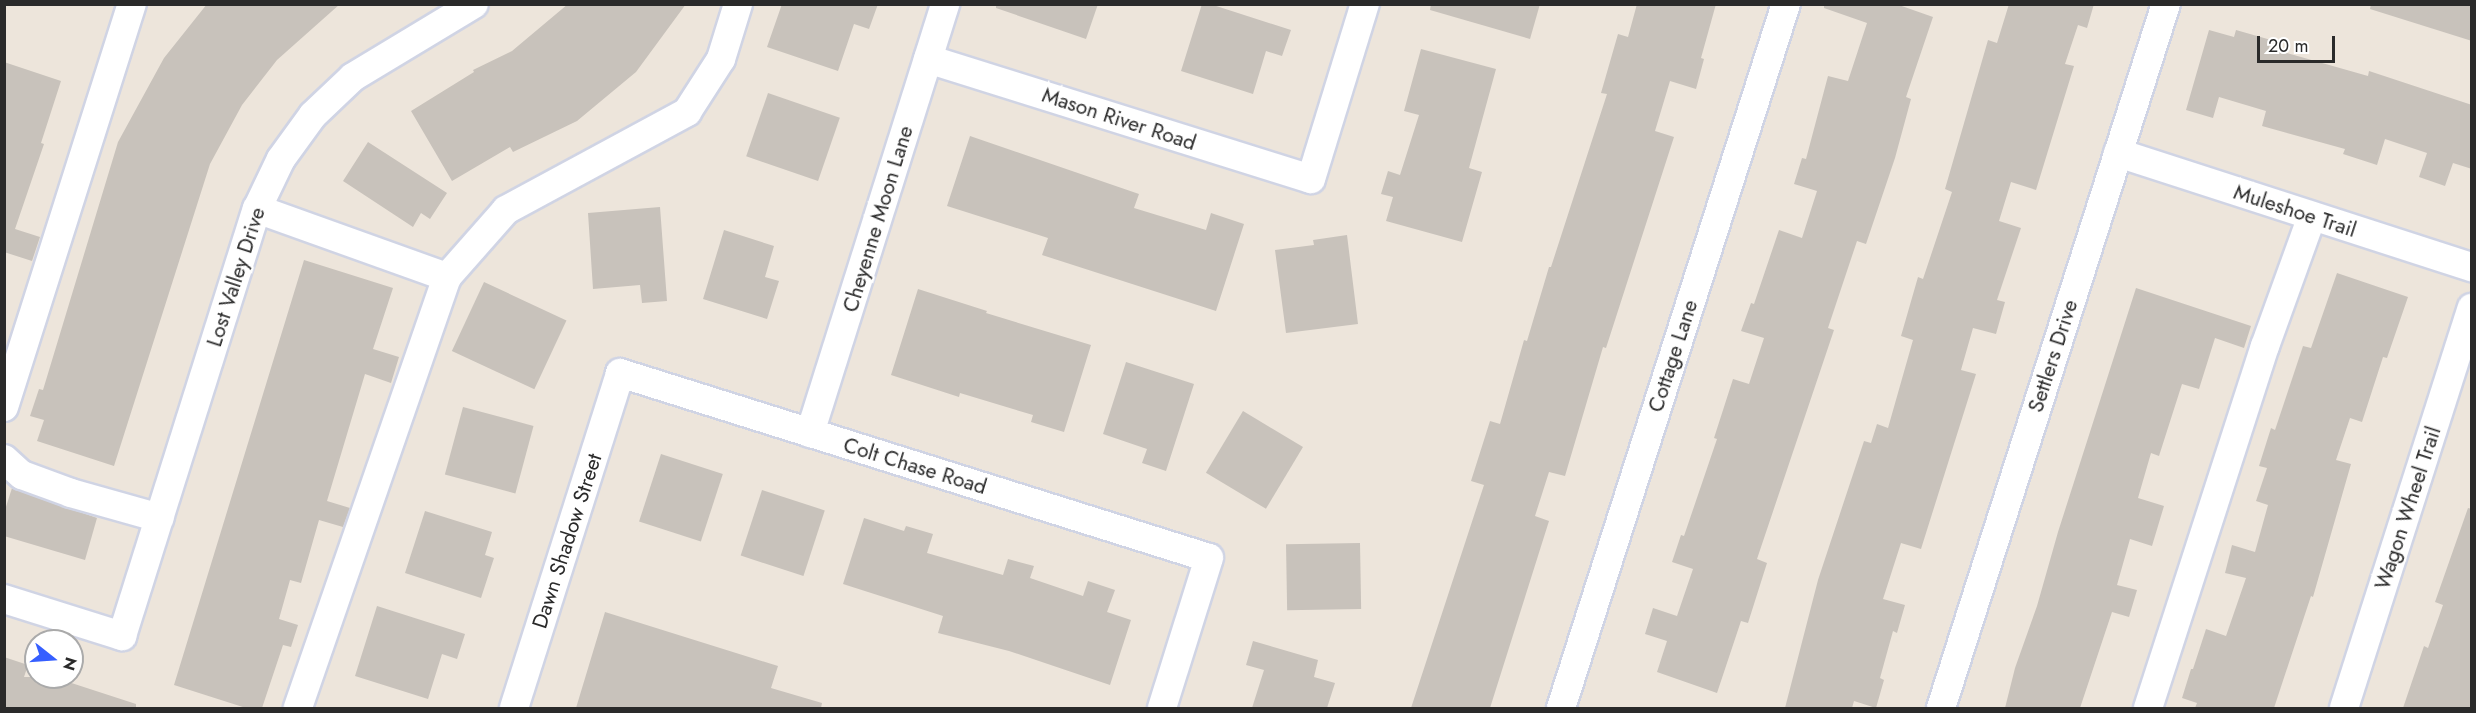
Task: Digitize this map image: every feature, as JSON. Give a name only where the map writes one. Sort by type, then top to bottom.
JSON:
[{"type":"street","points":[[4,407],[132,4]]},
{"type":"street","name":"Lost Valley Drive","points":[[4,599],[122,636],[257,209],[281,159],[313,115],[332,95],[376,61],[474,4]]},
{"type":"street","points":[[298,708],[447,277],[507,210],[687,112],[721,59],[738,4]]},
{"type":"street","name":"Cheyenne Moon Lane","points":[[810,433],[945,4]]},
{"type":"street","name":"Mason River Road","points":[[928,59],[1311,179],[1365,4]]},
{"type":"street","name":"Cottage Lane","points":[[1561,708],[1785,4]]},
{"type":"street","name":"Settlers Drive","points":[[1941,708],[2166,4]]},
{"type":"street","name":"Muleshoe Trail","points":[[2118,153],[2472,267]]},
{"type":"street","points":[[257,209],[447,277]]},
{"type":"street","points":[[2148,708],[2265,346],[2312,216]]},
{"type":"street","name":"Wagon Wheel Trail","points":[[2344,708],[2472,308]]},
{"type":"street","name":"Colt Chase Road","points":[[620,373],[1209,558],[1162,708]]},
{"type":"street","name":"Dawn Shadow Street","points":[[514,708],[620,373]]},
{"type":"street","points":[[4,459],[22,476],[70,493],[160,518]]},
{"type":"building","points":[[207,4],[340,4],[277,60],[242,105],[210,164],[114,466],[37,441],[44,420],[30,416],[39,389],[43,390],[118,142],[164,58]]},
{"type":"building","points":[[568,4],[686,4],[636,72],[577,121],[513,152],[510,147],[452,181],[411,111],[474,72],[473,70],[512,51]]},
{"type":"building","points":[[782,4],[878,4],[869,29],[854,24],[838,71],[767,47]]},
{"type":"building","points":[[996,4],[1098,4],[1086,39],[996,8]]},
{"type":"building","points":[[1202,4],[1210,4],[1291,30],[1282,56],[1266,51],[1253,94],[1181,71]]},
{"type":"building","points":[[1431,4],[1540,4],[1530,39],[1430,10]]},
{"type":"building","points":[[1637,4],[1716,4],[1701,58],[1704,59],[1696,89],[1670,81],[1655,131],[1674,137],[1606,348],[1603,347],[1565,476],[1549,472],[1535,516],[1549,521],[1490,708],[1411,708],[1484,485],[1471,481],[1490,421],[1500,424],[1524,340],[1527,341],[1549,267],[1551,267],[1607,94],[1601,93],[1618,34],[1628,37]]},
{"type":"building","points":[[1824,4],[1896,4],[1933,17],[1906,97],[1911,99],[1895,158],[1866,244],[1857,241],[1828,328],[1834,330],[1757,559],[1767,563],[1748,623],[1741,621],[1717,693],[1657,672],[1667,641],[1645,634],[1653,608],[1677,616],[1693,569],[1672,562],[1681,535],[1684,536],[1717,439],[1714,438],[1733,379],[1749,384],[1764,338],[1741,331],[1751,303],[1754,304],[1779,230],[1802,238],[1817,191],[1794,184],[1802,158],[1806,159],[1828,76],[1848,81],[1867,23],[1824,8]]},
{"type":"building","points":[[2009,4],[2094,4],[2087,28],[2078,25],[2065,64],[2074,66],[2036,190],[2011,182],[1999,221],[2021,228],[1997,300],[2005,302],[1996,334],[1973,328],[1961,370],[1976,374],[1921,549],[1901,543],[1883,599],[1905,605],[1897,633],[1893,631],[1880,678],[1884,680],[1876,708],[1854,701],[1852,708],[1785,708],[1818,580],[1864,441],[1871,443],[1877,424],[1888,428],[1913,340],[1901,336],[1918,277],[1923,279],[1952,192],[1945,189],[1988,40],[1997,43]]},
{"type":"building","points":[[2371,4],[2472,4],[2472,41],[2370,9]]},
{"type":"building","points":[[2209,30],[2234,37],[2236,30],[2271,40],[2269,48],[2368,76],[2369,71],[2472,105],[2472,169],[2453,163],[2445,186],[2419,177],[2427,153],[2385,139],[2377,165],[2343,154],[2345,149],[2262,126],[2266,111],[2219,97],[2213,118],[2186,110]]},
{"type":"building","points":[[1421,49],[1496,69],[1469,168],[1482,172],[1462,242],[1386,221],[1393,197],[1381,194],[1388,171],[1400,175],[1419,115],[1404,111]]},
{"type":"building","points":[[4,62],[61,81],[41,143],[44,144],[15,229],[40,237],[32,261],[4,252]]},
{"type":"building","points":[[768,93],[840,118],[818,181],[746,156]]},
{"type":"building","points":[[970,136],[1139,194],[1134,208],[1206,230],[1211,213],[1244,224],[1216,311],[1042,255],[1048,238],[947,206]]},
{"type":"building","points":[[368,142],[447,193],[430,219],[421,213],[413,227],[343,181]]},
{"type":"building","points":[[660,207],[667,301],[642,303],[640,285],[593,289],[588,213]]},
{"type":"building","points":[[724,230],[774,246],[765,277],[779,281],[767,319],[703,299]]},
{"type":"building","points":[[1347,235],[1358,324],[1286,333],[1275,250],[1314,245],[1313,240]]},
{"type":"building","points":[[304,260],[393,288],[373,349],[399,357],[391,383],[365,374],[327,501],[350,508],[343,527],[319,520],[301,583],[290,580],[279,619],[298,625],[291,647],[283,645],[262,708],[246,708],[174,685]]},
{"type":"building","points":[[2337,273],[2408,297],[2387,358],[2383,357],[2362,422],[2350,418],[2336,460],[2351,464],[2313,597],[2311,596],[2274,708],[2195,708],[2197,703],[2182,698],[2191,669],[2193,669],[2206,629],[2226,636],[2246,578],[2225,573],[2232,545],[2255,552],[2268,505],[2256,501],[2267,468],[2259,466],[2271,428],[2275,430],[2303,346],[2311,348]]},
{"type":"building","points":[[484,282],[566,320],[534,389],[452,351]]},
{"type":"building","points":[[2136,288],[2251,326],[2244,348],[2215,338],[2199,389],[2182,384],[2159,456],[2151,453],[2138,498],[2164,506],[2152,546],[2130,539],[2117,585],[2137,590],[2129,617],[2112,612],[2080,708],[2005,708],[2015,668],[2037,606],[2058,532]]},
{"type":"building","points":[[918,289],[987,311],[986,313],[1091,345],[1064,432],[1031,422],[1033,415],[960,393],[959,397],[891,375]]},
{"type":"building","points":[[1126,362],[1194,384],[1166,471],[1142,463],[1147,449],[1103,434]]},
{"type":"building","points":[[463,407],[534,426],[515,494],[445,475]]},
{"type":"building","points":[[1243,411],[1303,447],[1266,509],[1206,473]]},
{"type":"building","points":[[661,454],[723,474],[701,542],[639,522]]},
{"type":"building","points":[[12,488],[97,518],[85,560],[4,536],[4,513]]},
{"type":"building","points":[[762,490],[825,510],[803,576],[741,556]]},
{"type":"building","points":[[2468,508],[2472,509],[2472,708],[2403,708],[2424,646],[2428,648],[2443,605],[2435,602]]},
{"type":"building","points":[[425,511],[492,532],[485,555],[494,558],[481,598],[405,573]]},
{"type":"building","points":[[864,518],[904,531],[906,526],[933,534],[927,553],[1003,575],[1008,559],[1034,566],[1030,578],[1083,596],[1088,581],[1115,590],[1107,612],[1131,620],[1110,685],[1009,651],[938,633],[943,616],[843,584]]},
{"type":"building","points":[[1360,543],[1361,609],[1287,610],[1286,544]]},
{"type":"building","points":[[377,606],[465,634],[457,659],[442,654],[428,699],[355,676]]},
{"type":"building","points":[[605,612],[778,666],[771,688],[822,703],[821,708],[576,708]]},
{"type":"building","points":[[1253,641],[1318,660],[1314,677],[1335,683],[1327,708],[1252,708],[1264,670],[1246,665]]},
{"type":"building","points":[[4,657],[24,664],[24,689],[84,689],[84,687],[136,704],[136,708],[4,708]]}]
